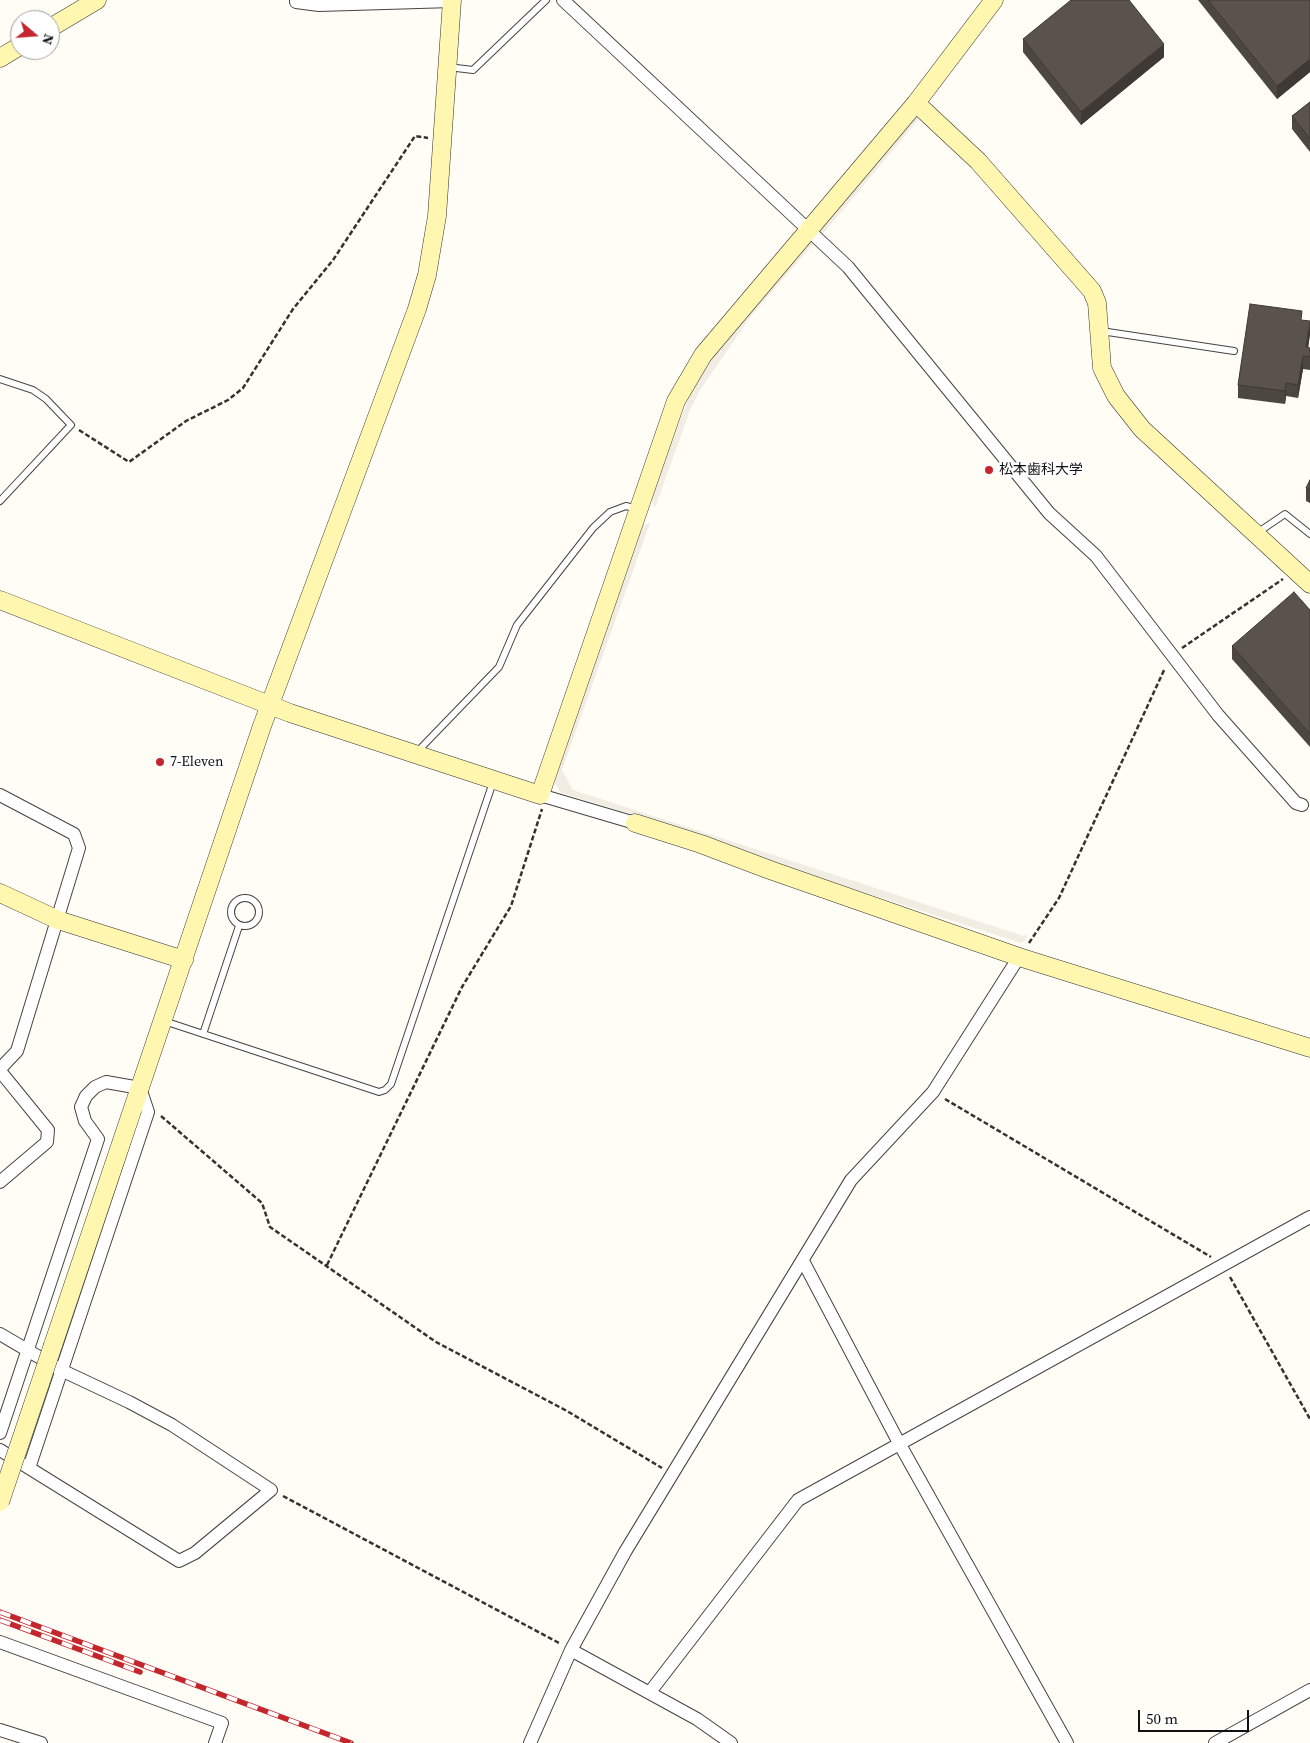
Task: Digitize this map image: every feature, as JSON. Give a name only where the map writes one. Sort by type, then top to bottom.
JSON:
[{"type":"street","points":[[60,22],[97,0]]},
{"type":"street","points":[[0,1502],[270,704],[417,309],[433,240],[452,0],[319,5],[296,2],[296,0]]},
{"type":"street","points":[[563,0],[848,267],[1049,513],[1096,556],[1218,714],[1296,803],[1302,805]]},
{"type":"street","points":[[540,795],[676,401],[699,363],[808,229],[916,103],[994,0]]},
{"type":"street","points":[[916,103],[978,161],[1092,291],[1097,303],[1102,368],[1116,396],[1142,429],[1310,584]]},
{"type":"street","points":[[0,600],[290,713],[414,756],[701,844],[770,870],[1019,956],[1310,1048]]},
{"type":"street","points":[[0,795],[74,834],[79,848],[17,1051],[0,1070],[48,1130],[47,1142],[0,1182]]},
{"type":"street","points":[[0,894],[58,920],[184,960]]},
{"type":"street","points":[[530,1743],[571,1650],[625,1552],[851,1180],[933,1092],[1019,956]]},
{"type":"street","points":[[0,1433],[98,1139],[85,1121],[81,1107],[86,1096],[95,1087],[106,1082],[140,1088]]},
{"type":"street","points":[[29,1468],[148,1112],[140,1088]]},
{"type":"street","points":[[650,1692],[798,1500],[1310,1218]]},
{"type":"street","points":[[803,1261],[899,1443],[1067,1743]]},
{"type":"street","points":[[0,1334],[61,1370],[129,1402],[172,1426],[271,1490],[195,1553],[178,1562],[0,1450]]},
{"type":"street","points":[[0,1642],[222,1723],[215,1743]]},
{"type":"street","points":[[571,1650],[697,1719],[731,1743]]},
{"type":"street","points":[[1215,1743],[1310,1690]]},
{"type":"street","points":[[0,1730],[41,1743]]},
{"type":"lane","points":[[448,67],[474,70],[546,0]]},
{"type":"lane","points":[[1100,331],[1234,351]]},
{"type":"lane","points":[[0,379],[33,390],[46,398],[70,425],[0,501]]},
{"type":"lane","points":[[414,756],[499,667],[517,625],[593,528],[610,512],[626,506],[639,509]]},
{"type":"lane","points":[[1256,534],[1285,514],[1310,534]]},
{"type":"lane","points":[[163,1021],[379,1092],[386,1090],[391,1084],[494,781]]},
{"type":"lane","points":[[250,898],[259,908],[258,917],[253,925],[239,926],[232,919],[231,909],[236,901],[250,898]]},
{"type":"lane","points":[[203,1034],[239,926]]},
{"type":"path","points":[[70,425],[129,462],[186,422],[228,400],[243,388],[293,309],[333,260],[414,136],[442,139]]},
{"type":"path","points":[[1019,956],[1059,898],[1171,655],[1296,571]]},
{"type":"path","points":[[327,1265],[462,987],[511,906],[542,813],[540,795]]},
{"type":"path","points":[[933,1092],[1223,1265],[1310,1419]]},
{"type":"path","points":[[148,1112],[162,1116],[262,1202],[270,1227],[436,1342],[567,1411],[673,1475]]},
{"type":"path","points":[[271,1490],[571,1650]]},
{"type":"shaded area","points":[[914,115],[919,119],[821,236],[817,232]]},
{"type":"shaded area","points":[[809,239],[815,242],[751,316],[700,390],[690,410],[655,508],[651,500],[681,417],[696,382],[712,358]]},
{"type":"shaded area","points":[[650,523],[562,770],[573,790],[1011,932],[1024,936],[1028,933],[1025,941],[1021,943],[773,863],[693,832],[561,793],[553,780],[641,526]]},
{"type":"building","points":[[1071,0],[1129,0],[1164,44],[1081,112],[1023,39]]},
{"type":"building","points":[[1208,0],[1310,0],[1310,59],[1277,86]]},
{"type":"building","points":[[1310,102],[1310,139],[1292,116]]},
{"type":"building","points":[[1250,304],[1302,311],[1301,320],[1310,321],[1306,347],[1310,348],[1310,357],[1303,356],[1298,385],[1286,383],[1285,391],[1238,385]]},
{"type":"building","points":[[1310,480],[1310,490],[1306,488]]},
{"type":"building","points":[[1294,592],[1310,610],[1310,734],[1232,646]]},
{"type":"railway","points":[[0,1612],[351,1743]]},
{"type":"railway","points":[[0,1620],[140,1672]]},
{"type":"place","name":"松本歯科大学","points":[[989,470]]},
{"type":"place","name":"7-Eleven","points":[[160,762]]}]
